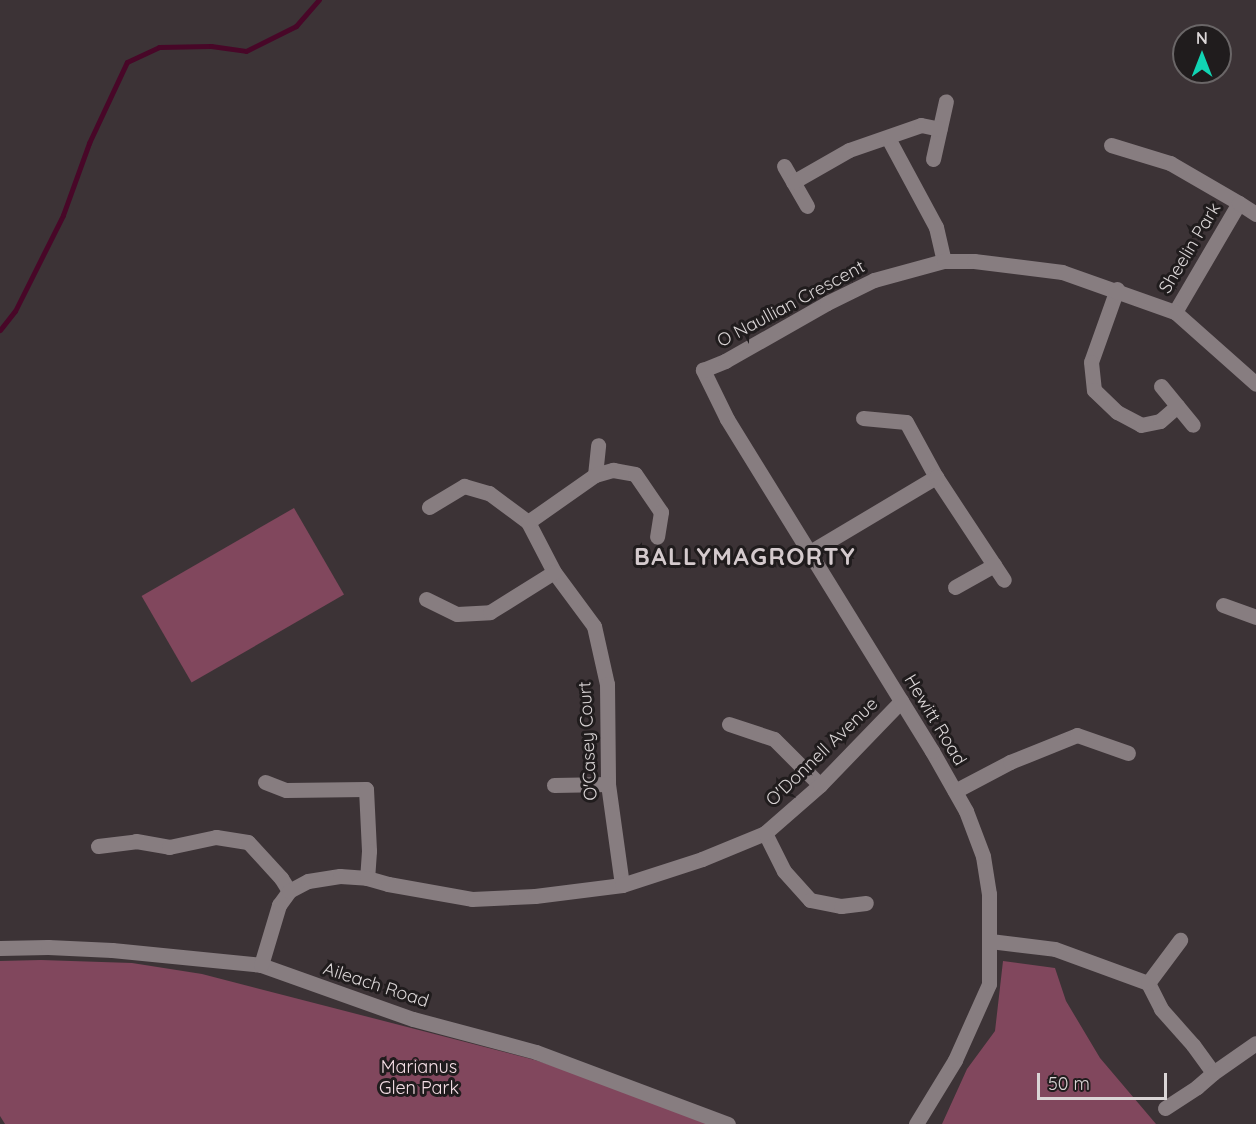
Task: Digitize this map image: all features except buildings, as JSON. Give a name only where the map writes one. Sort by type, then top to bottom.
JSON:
[{"type":"street","points":[[933,159],[946,101]]},
{"type":"street","points":[[793,182],[849,150],[921,125],[940,129]]},
{"type":"street","points":[[888,138],[936,227],[944,261]]},
{"type":"street","name":"Sheelin Park","points":[[1111,146],[1170,163],[1256,214]]},
{"type":"street","points":[[784,166],[807,206]]},
{"type":"street","name":"Sheelin Park","points":[[1175,312],[1239,203]]},
{"type":"street","name":"O Naullian Crescent","points":[[704,370],[725,361],[827,303],[874,280],[944,261],[974,261],[1062,272],[1117,289],[1175,312],[1256,384]]},
{"type":"street","points":[[1117,289],[1091,362],[1094,390],[1117,412],[1141,425],[1160,421],[1178,406]]},
{"type":"street","name":"Hewitt Road","points":[[704,370],[727,419],[955,791],[966,811],[983,856],[989,894],[989,984],[955,1060],[920,1122]]},
{"type":"street","points":[[1161,386],[1193,425]]},
{"type":"street","points":[[863,418],[906,422],[936,477],[1004,580]]},
{"type":"street","points":[[594,475],[598,445]]},
{"type":"street","points":[[429,507],[464,486],[489,493],[528,522],[594,475],[613,470],[634,474],[662,512],[657,537]]},
{"type":"street","points":[[810,552],[936,477]]},
{"type":"street","name":"O'Casey Court","points":[[528,522],[554,572],[594,626],[607,684],[608,784],[622,885]]},
{"type":"street","points":[[955,587],[994,565]]},
{"type":"street","points":[[426,599],[457,614],[490,612],[554,572]]},
{"type":"street","points":[[1223,605],[1256,617]]},
{"type":"street","name":"O'Donnell Avenue","points":[[289,891],[308,881],[321,878],[367,878],[388,884],[472,898],[535,896],[622,885],[690,864],[765,833],[820,785],[901,701]]},
{"type":"street","points":[[729,724],[774,739],[820,785]]},
{"type":"street","points":[[955,791],[1010,762],[1077,735],[1128,753]]},
{"type":"street","points":[[266,782],[286,790],[366,789],[369,851],[367,878]]},
{"type":"street","points":[[554,785],[608,784]]},
{"type":"street","points":[[765,833],[784,871],[810,900],[841,906],[866,903]]},
{"type":"street","points":[[98,846],[136,841],[169,847],[216,837],[248,842],[281,878],[289,891],[279,905],[261,965]]},
{"type":"street","points":[[1148,983],[1180,940]]},
{"type":"street","points":[[990,941],[1055,949],[1148,983],[1161,1009],[1193,1045],[1213,1073]]},
{"type":"street","name":"Aileach Road","points":[[0,948],[112,950],[261,965],[413,1019],[536,1052],[728,1124]]},
{"type":"street","points":[[1165,1108],[1256,1043]]},
{"type":"green space","points":[[294,508],[344,595],[192,683],[142,596]]},
{"type":"green space","name":"Marianus Glen Park","points":[[0,961],[132,963],[202,974],[535,1060],[649,1097],[713,1124],[5,1124],[0,1116]]},
{"type":"green space","points":[[1003,961],[1055,968],[1066,1001],[1100,1058],[1156,1124],[942,1124],[967,1069],[995,1031]]},
{"type":"waterway","points":[[0,330],[15,311],[63,215],[89,143],[127,62],[159,47],[211,46],[246,51],[296,26],[319,0]]},
{"type":"district","name":"BALLYMAGRORTY","points":[[745,557]]}]
